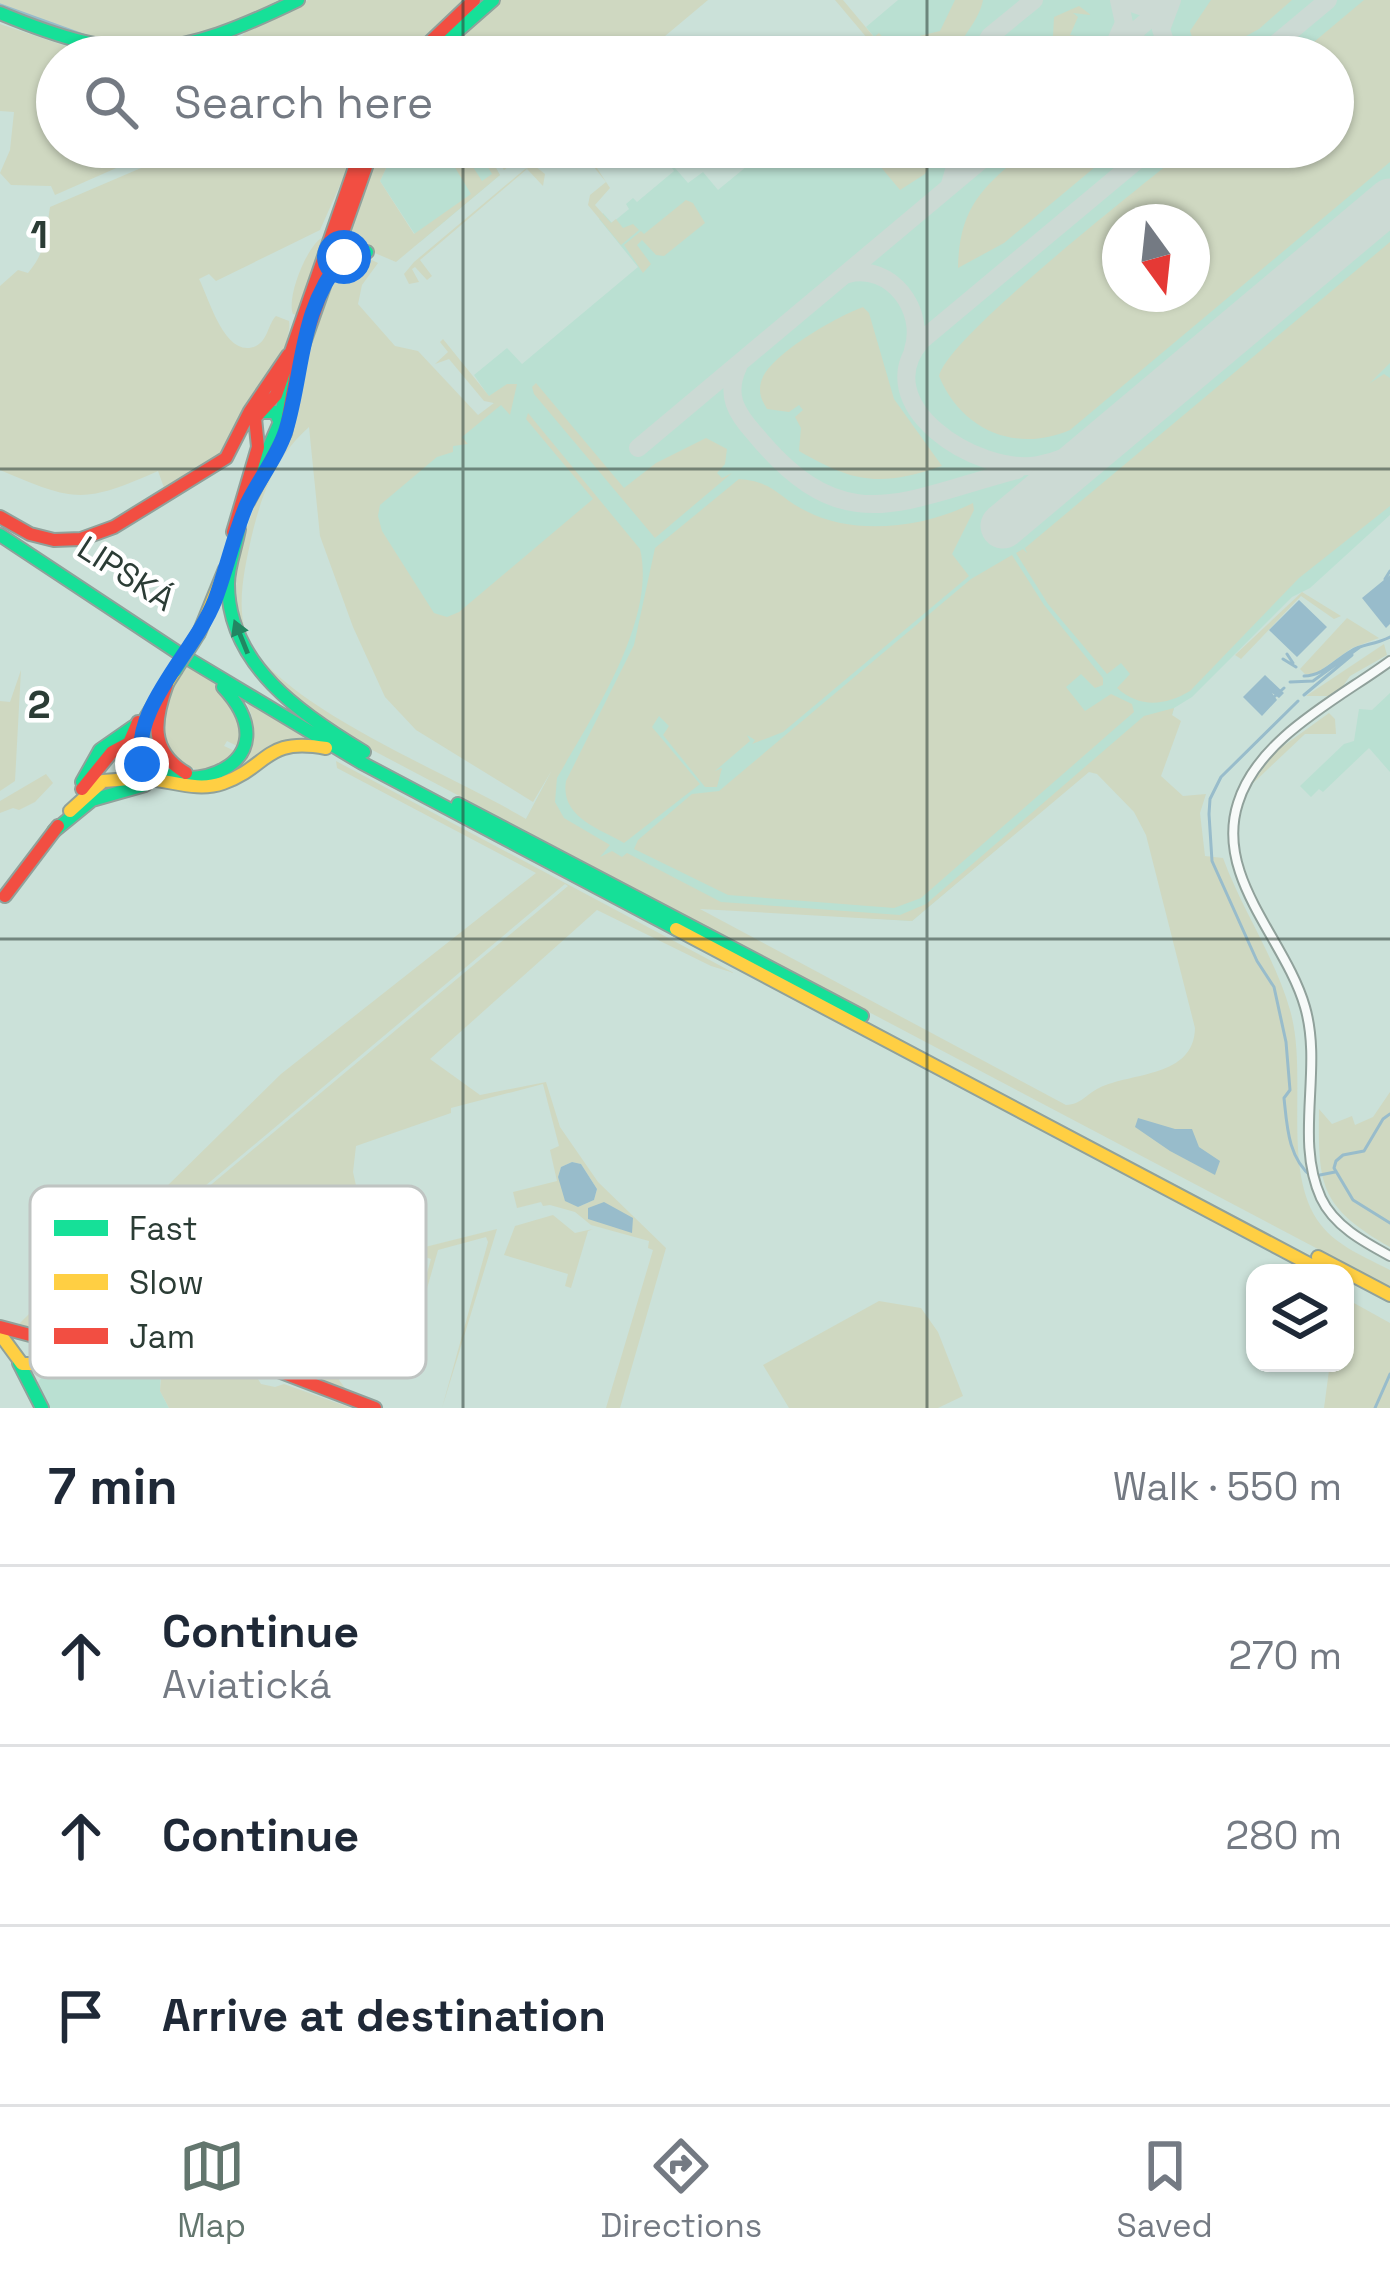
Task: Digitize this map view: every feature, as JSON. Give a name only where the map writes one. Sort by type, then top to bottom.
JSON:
[{"type":"main road","points":[[225,36],[298,0]]},
{"type":"main road","points":[[437,36],[474,0]]},
{"type":"main road","points":[[452,36],[493,0]]},
{"type":"main road","points":[[0,13],[66,36]]},
{"type":"main road","points":[[125,779],[139,772],[145,719],[199,633],[268,442],[278,428],[293,356],[355,168]]},
{"type":"main road","points":[[180,487],[231,460],[274,399],[324,284],[365,168]]},
{"type":"main road","points":[[324,284],[344,257],[367,251]]},
{"type":"main road","points":[[0,520],[38,537],[81,539],[114,527],[226,458],[250,411],[293,356]]},
{"type":"main road","points":[[247,505],[285,434],[293,356]]},
{"type":"main road","points":[[257,420],[274,412],[278,428]]},
{"type":"main road","points":[[257,420],[267,436],[278,428]]},
{"type":"main road","points":[[222,576],[258,447],[257,420]]},
{"type":"main road","name":"LIPSKÁ","points":[[0,520],[195,651],[348,742]]},
{"type":"main road","points":[[239,529],[228,587],[243,647],[274,685],[348,742],[1390,1295]]},
{"type":"main road","name":"LIPSKÁ","points":[[0,536],[193,662],[362,763]]},
{"type":"main road","points":[[117,749],[134,749],[156,771],[206,777],[224,772],[237,760],[247,742],[248,727],[233,696],[193,662]]},
{"type":"main road","points":[[3,900],[65,811],[131,739],[139,720],[175,671]]},
{"type":"main road","points":[[166,684],[155,722],[159,750],[175,768],[206,777]]},
{"type":"main road","points":[[65,811],[97,754],[139,720]]},
{"type":"main road","points":[[54,832],[77,809],[98,798],[142,785],[219,785],[269,751],[296,743],[324,747],[1309,1264]]},
{"type":"main road","points":[[117,749],[109,766],[125,779]]},
{"type":"main road","points":[[3,900],[86,794],[106,780],[146,777],[180,785]]},
{"type":"main road","points":[[1354,1288],[1390,1306]]},
{"type":"main road","points":[[0,1331],[30,1346]]},
{"type":"main road","points":[[0,1331],[42,1408]]},
{"type":"main road","points":[[30,1346],[17,1339],[15,1355],[22,1364],[30,1356]]},
{"type":"main road","points":[[28,1381],[30,1374]]},
{"type":"main road","points":[[299,1378],[375,1408]]},
{"type":"street","points":[[1390,661],[1300,726],[1262,760],[1239,798],[1233,837],[1242,877],[1299,990],[1310,1024],[1312,1169],[1319,1194],[1348,1231],[1390,1256]]},
{"type":"shaded area","points":[[0,0],[289,0],[200,36],[74,36],[0,9]]},
{"type":"shaded area","points":[[308,0],[466,0],[429,36],[242,36]]},
{"type":"shaded area","points":[[500,0],[708,0],[665,36],[458,36]]},
{"type":"shaded area","points":[[835,0],[843,0],[873,36],[865,36]]},
{"type":"shaded area","points":[[898,0],[1390,0],[1390,515],[1310,588],[1292,597],[1172,715],[1151,718],[912,921],[696,907],[526,819],[627,632],[638,552],[596,503],[438,635],[361,508],[494,404],[474,375],[507,348],[522,364],[638,267],[599,219],[603,213],[612,223],[629,209],[626,204],[633,198],[637,202],[672,168],[688,183],[703,172],[718,190],[745,168],[1354,168],[1354,36],[874,36],[866,27]]},
{"type":"shaded area","points":[[955,0],[983,0],[965,36],[919,36],[940,31]]},
{"type":"shaded area","points":[[1211,0],[1292,0],[1246,36],[1192,36],[1190,31]]},
{"type":"shaded area","points":[[1364,0],[1390,0],[1390,162],[1070,430],[1030,439],[993,432],[962,411],[939,376],[951,356],[1011,295],[1102,218],[1102,312],[1210,312],[1210,204],[1119,204],[1163,168],[1354,168],[1354,36],[1321,36]]},
{"type":"shaded area","points":[[1079,6],[1091,15],[1073,13],[1078,17],[1070,35],[1076,36],[1053,36],[1054,17]]},
{"type":"shaded area","points":[[0,24],[36,36],[36,168],[116,168],[55,195],[51,186],[11,185],[0,173],[10,150],[14,112],[0,111]]},
{"type":"shaded area","points":[[141,168],[348,168],[320,230],[216,281],[209,274],[199,279],[220,325],[235,344],[256,346],[276,316],[289,321],[289,333],[277,367],[237,438],[208,467],[166,493],[158,471],[112,489],[79,495],[0,470],[0,286],[18,270],[28,273],[37,260],[43,243],[39,222],[48,221],[50,207]]},
{"type":"shaded area","points":[[371,168],[386,168],[380,181],[414,234],[471,194],[455,168],[474,168],[482,181],[492,174],[488,168],[496,168],[500,175],[396,262],[363,248],[339,259]]},
{"type":"shaded area","points":[[386,168],[496,168],[500,175],[420,242],[380,181]]},
{"type":"shaded area","points":[[538,168],[545,174],[543,186],[527,169],[420,260],[432,276],[427,280],[415,267],[419,282],[409,284],[404,274],[414,262],[525,169]]},
{"type":"shaded area","points":[[595,168],[597,168],[610,188],[595,205],[611,223],[616,219],[623,228],[633,224],[639,230],[621,245],[588,205],[590,195],[606,182]]},
{"type":"shaded area","points":[[882,168],[928,168],[925,174],[900,190]]},
{"type":"shaded area","points":[[1006,168],[1094,168],[1004,243],[958,268],[969,212]]},
{"type":"shaded area","points":[[686,200],[705,223],[664,256],[656,255],[642,240],[637,245],[651,264],[643,273],[624,245]]},
{"type":"shaded area","points":[[323,237],[297,315],[293,314],[299,272]]},
{"type":"shaded area","points":[[1390,242],[1390,363],[1370,383],[1384,374],[1390,378],[1390,506],[1299,578],[1190,691],[1152,703],[1125,694],[1117,688],[1130,674],[1121,663],[1107,674],[1048,604],[1016,553],[1023,549],[1027,553],[1025,548]]},
{"type":"shaded area","points":[[364,256],[378,263],[362,285],[358,304],[395,346],[418,351],[478,415],[494,403],[484,401],[449,359],[435,364],[448,352],[440,342],[443,339],[489,396],[507,384],[517,384],[510,415],[501,405],[462,437],[468,444],[453,446],[453,452],[437,457],[380,505],[382,531],[434,613],[447,617],[459,612],[593,499],[526,419],[528,413],[640,549],[643,577],[630,637],[603,697],[557,778],[555,802],[564,818],[610,845],[600,857],[612,851],[622,857],[627,853],[721,902],[900,915],[926,904],[1144,716],[1174,708],[1172,715],[1181,721],[1161,776],[1183,796],[1206,794],[1200,813],[1205,856],[1223,858],[1290,1010],[1297,1064],[1298,1151],[1309,1203],[1335,1239],[1390,1270],[1390,1287],[359,743],[280,685],[247,640],[239,612],[236,581],[241,544],[339,267]],"holes":[[[309,427],[320,536],[385,697],[416,730],[533,802],[552,770],[526,819],[340,720],[274,673],[253,648],[243,623],[242,594],[255,523],[278,464]],[[1089,772],[1097,774],[1134,812],[1146,835],[1195,1028],[1192,1044],[1173,1065],[1099,1088],[1076,1103],[1066,1105],[700,909],[912,921]]]},
{"type":"shaded area","points":[[863,307],[869,313],[894,399],[942,466],[884,479],[836,470],[799,451],[801,428],[795,417],[803,410],[799,405],[789,412],[767,409],[764,403],[761,382],[776,360]]},
{"type":"shaded area","points":[[536,383],[624,488],[656,463],[706,438],[727,449],[725,464],[717,473],[722,478],[732,473],[655,538],[534,394]]},
{"type":"shaded area","points":[[739,479],[760,483],[806,511],[847,524],[913,523],[973,503],[952,554],[969,576],[783,732],[752,744],[755,740],[747,735],[750,741],[715,771],[722,768],[717,787],[705,787],[663,735],[669,726],[659,716],[652,727],[700,784],[624,843],[575,812],[566,781],[634,645],[655,548]]},
{"type":"shaded area","points":[[1012,555],[1044,605],[1103,678],[1103,685],[1095,688],[1081,674],[1066,687],[1085,711],[1111,694],[1132,704],[1134,712],[921,898],[894,908],[728,895],[634,849],[638,840],[692,794],[719,791],[971,579]]},
{"type":"shaded area","points":[[1302,592],[1341,616],[1334,619],[1301,596],[1241,659],[1235,655]]},
{"type":"shaded area","points":[[1347,618],[1379,638],[1352,648],[1314,675],[1305,674],[1300,669]]},
{"type":"shaded area","points":[[1384,644],[1387,655],[1350,676],[1336,696],[1306,696]]},
{"type":"shaded area","points":[[188,665],[226,692],[244,731],[239,747],[227,741],[224,746],[237,752],[228,761],[200,771],[171,759],[158,726],[172,686]]},
{"type":"shaded area","points":[[21,670],[15,781],[0,791],[0,701],[10,702]]},
{"type":"shaded area","points":[[1390,693],[1390,772],[1369,748],[1323,792],[1319,789],[1311,797],[1300,786],[1344,744],[1354,741],[1359,709],[1372,710]]},
{"type":"shaded area","points":[[246,700],[303,738],[243,763],[252,717]]},
{"type":"shaded area","points":[[1329,713],[1335,719],[1336,734],[1305,734],[1250,786],[1275,752]]},
{"type":"shaded area","points":[[336,761],[734,973],[597,910],[430,1059],[480,1095],[546,1082],[560,1127],[598,1182],[666,1248],[620,1408],[606,1408],[653,1250],[648,1248],[649,1241],[591,1225],[575,1212],[541,1202],[517,1208],[513,1192],[557,1181],[550,1150],[559,1146],[543,1084],[451,1108],[451,1113],[356,1146],[356,1186],[210,1186],[568,886],[205,1186],[167,1186],[281,1074],[536,873],[337,768]],"holes":[[[581,1164],[597,1189],[594,1200],[578,1207],[558,1177],[561,1167]]]},
{"type":"shaded area","points":[[46,774],[53,783],[35,802],[0,813],[0,801]]},
{"type":"shaded area","points":[[1390,1092],[1390,1247],[1349,1219],[1328,1192],[1320,1157],[1319,1109],[1332,1124],[1352,1116],[1355,1125],[1373,1117]]},
{"type":"shaded area","points":[[553,1215],[575,1233],[593,1229],[588,1231],[571,1288],[565,1286],[568,1274],[504,1255],[515,1226]]},
{"type":"shaded area","points":[[497,1229],[442,1408],[488,1242],[486,1237],[438,1250],[426,1292],[431,1259],[426,1257],[426,1247]]},
{"type":"shaded area","points":[[879,1301],[921,1308],[938,1332],[963,1396],[938,1408],[789,1408],[763,1365]]},
{"type":"shaded area","points":[[1354,1303],[1390,1323],[1390,1408],[1324,1408],[1329,1372],[1354,1372]]},
{"type":"shaded area","points":[[30,1313],[30,1333],[17,1326]]},
{"type":"shaded area","points":[[41,1378],[160,1378],[160,1391],[169,1408],[48,1408],[36,1385]]},
{"type":"shaded area","points":[[161,1378],[257,1378],[261,1384],[284,1384],[351,1408],[169,1408],[160,1391]]},
{"type":"shaded area","points":[[318,1378],[340,1378],[345,1388]]},
{"type":"water","points":[[1390,575],[1390,624],[1386,628],[1362,598]]},
{"type":"water","points":[[1299,600],[1327,627],[1297,657],[1269,630]]},
{"type":"water","points":[[1265,675],[1284,693],[1279,698],[1272,693],[1277,700],[1262,716],[1243,697]]},
{"type":"water","points":[[1138,1118],[1192,1129],[1199,1147],[1220,1161],[1215,1175],[1135,1127]]},
{"type":"water","points":[[581,1164],[597,1189],[594,1200],[578,1207],[565,1201],[558,1177],[561,1167]]},
{"type":"water","points":[[604,1202],[633,1218],[632,1233],[588,1219],[588,1208]]},
{"type":"waterway","points":[[242,21],[283,0]]},
{"type":"waterway","points":[[0,5],[86,36]]},
{"type":"waterway","points":[[1385,579],[1390,571]]},
{"type":"waterway","points":[[1304,676],[1390,637]]},
{"type":"waterway","points":[[1290,682],[1313,681],[1360,647]]},
{"type":"waterway","points":[[1287,654],[1293,663]]},
{"type":"waterway","points":[[1304,695],[1352,655]]},
{"type":"waterway","points":[[1283,659],[1296,667]]},
{"type":"waterway","points":[[1274,697],[1284,688]]},
{"type":"waterway","points":[[1298,701],[1221,777],[1210,799],[1209,814],[1212,861],[1257,961],[1274,987],[1286,1042],[1288,1130],[1298,1161],[1312,1177]]},
{"type":"waterway","points":[[1390,1114],[1364,1151],[1343,1155],[1334,1168],[1353,1200],[1390,1223]]},
{"type":"waterway","points":[[1320,1175],[1335,1172]]},
{"type":"waterway","points":[[1375,1408],[1390,1374]]},
{"type":"taxiway","points":[[990,36],[1034,0]]},
{"type":"taxiway","points":[[1118,36],[1124,23],[1119,0]]},
{"type":"taxiway","points":[[1123,0],[1149,9],[1172,0],[1161,29],[1163,36]]},
{"type":"taxiway","points":[[1285,36],[1328,0]]},
{"type":"taxiway","points":[[1129,36],[1165,6]]},
{"type":"taxiway","points":[[950,184],[955,168]]},
{"type":"taxiway","points":[[638,448],[972,168]]},
{"type":"taxiway","points":[[1128,168],[922,340],[908,364],[908,388],[918,411],[936,431],[986,459],[1013,465],[1038,465],[1084,449],[1150,401]]},
{"type":"taxiway","points":[[848,274],[878,276],[902,293],[914,320],[913,350]]},
{"type":"taxiway","points":[[738,367],[733,395],[748,426],[787,468],[817,490],[846,501],[906,501],[1017,470]]},
{"type":"runway","points":[[1003,526],[1390,201]]},
{"type":"traffic: fast","points":[[211,36],[298,0]]},
{"type":"traffic: fast","points":[[452,36],[493,0]]},
{"type":"traffic: fast","points":[[0,13],[64,36]]},
{"type":"traffic: fast","points":[[333,271],[347,255],[367,252]]},
{"type":"traffic: fast","points":[[280,417],[290,377]]},
{"type":"traffic: fast","points":[[258,472],[280,422],[275,412],[259,412]]},
{"type":"traffic: fast","points":[[239,529],[228,584],[231,613],[241,639],[255,663],[294,704],[364,752]]},
{"type":"traffic: fast","points":[[0,535],[177,652],[362,763],[676,929]]},
{"type":"traffic: fast","points":[[175,671],[199,633]]},
{"type":"traffic: fast","points":[[141,759],[159,772],[181,778],[224,769],[240,755],[246,737],[242,714],[223,687]]},
{"type":"traffic: fast","points":[[82,782],[100,750],[133,727]]},
{"type":"traffic: fast","points":[[54,831],[92,800],[145,785]]},
{"type":"traffic: fast","points":[[458,804],[862,1016]]},
{"type":"traffic: fast","points":[[19,1363],[42,1408]]},
{"type":"traffic: slow","points":[[199,633],[225,569]]},
{"type":"traffic: slow","points":[[70,811],[103,781],[130,779],[139,772],[145,719],[175,671]]},
{"type":"traffic: slow","points":[[130,779],[211,786],[290,746],[326,748]]},
{"type":"traffic: slow","points":[[676,929],[1309,1264]]},
{"type":"traffic: slow","points":[[1318,1257],[1390,1295]]},
{"type":"traffic: slow","points":[[0,1334],[22,1364],[30,1364]]},
{"type":"traffic: jam","points":[[436,36],[474,0]]},
{"type":"traffic: jam","points":[[233,532],[258,447],[255,418],[276,395],[355,168]]},
{"type":"traffic: jam","points":[[248,502],[285,433],[299,357],[366,168]]},
{"type":"traffic: jam","points":[[0,517],[30,534],[54,540],[81,539],[114,527],[226,458],[250,411],[288,355]]},
{"type":"traffic: jam","points":[[167,684],[159,710],[160,745],[186,773]]},
{"type":"traffic: jam","points":[[82,789],[112,752],[129,743],[138,722]]},
{"type":"traffic: jam","points":[[5,896],[58,826]]},
{"type":"traffic: jam","points":[[0,1327],[30,1335]]},
{"type":"traffic: jam","points":[[297,1378],[375,1408]]},
{"type":"route","points":[[142,764],[139,748],[145,719],[211,610],[247,505],[285,434],[298,357],[324,284],[344,257]]}]
